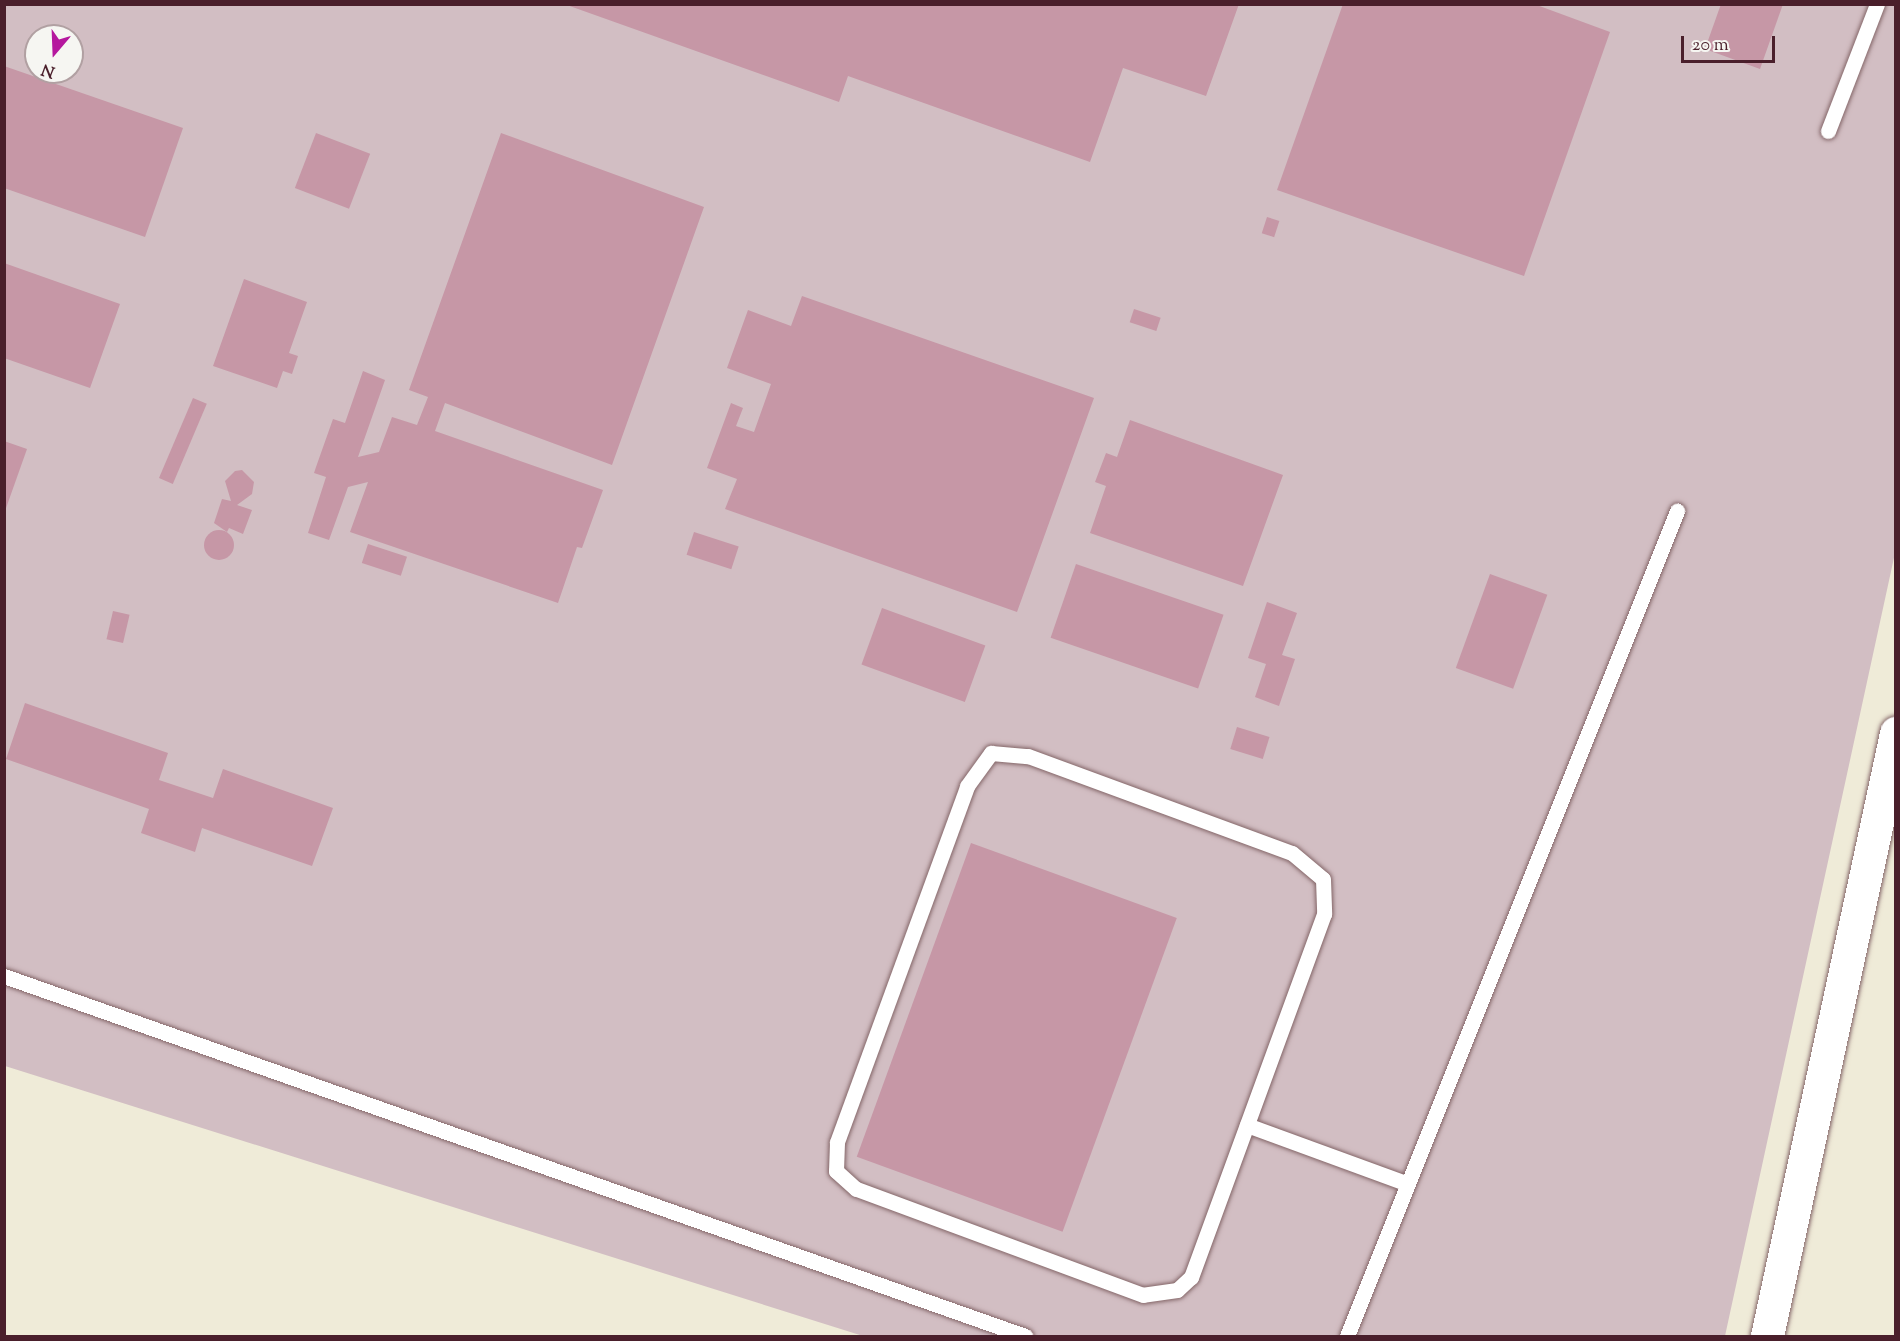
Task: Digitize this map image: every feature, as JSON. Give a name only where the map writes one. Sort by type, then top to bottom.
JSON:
[{"type":"main road","points":[[1767,1336],[1896,733]]},
{"type":"lane","points":[[1828,131],[1877,4]]},
{"type":"lane","points":[[1347,1336],[1677,511]]},
{"type":"lane","points":[[991,753],[1028,756],[1292,853],[1323,879],[1324,914],[1247,1125],[1191,1277],[1177,1290],[1143,1295],[856,1189],[836,1171],[837,1142],[967,786],[991,753]]},
{"type":"lane","points":[[4,976],[1025,1336]]},
{"type":"lane","points":[[1247,1125],[1408,1184]]},
{"type":"shaded area","points":[[5,5],[1895,5],[1895,553],[1725,1336],[863,1336],[5,1066]]},
{"type":"building","points":[[564,4],[1239,4],[1206,96],[1123,68],[1090,162],[848,76],[839,102]]},
{"type":"building","points":[[1343,4],[1534,4],[1610,32],[1524,276],[1277,190]]},
{"type":"building","points":[[1721,4],[1783,4],[1760,69],[1705,49]]},
{"type":"building","points":[[4,66],[24,73],[24,84],[56,84],[183,128],[145,237],[4,188]]},
{"type":"building","points":[[316,133],[370,154],[349,209],[295,188]]},
{"type":"building","points":[[501,133],[704,207],[612,465],[445,403],[435,431],[603,490],[582,548],[577,547],[558,603],[350,532],[368,482],[348,487],[329,540],[308,533],[326,477],[314,473],[316,467],[333,419],[345,423],[363,371],[385,380],[358,457],[379,452],[392,417],[417,425],[428,397],[409,390]]},
{"type":"building","points":[[1267,217],[1279,221],[1274,237],[1262,233]]},
{"type":"building","points":[[4,263],[120,304],[90,388],[4,358]]},
{"type":"building","points":[[244,279],[307,302],[289,353],[298,356],[292,374],[283,371],[277,388],[213,366]]},
{"type":"building","points":[[802,296],[1094,398],[1017,612],[725,509],[737,479],[707,468],[731,403],[743,408],[736,426],[754,432],[771,384],[727,368],[748,310],[791,326]]},
{"type":"building","points":[[1134,309],[1161,318],[1156,331],[1130,322]]},
{"type":"building","points":[[193,398],[207,404],[173,484],[159,478]]},
{"type":"building","points":[[1130,420],[1283,475],[1243,586],[1090,533],[1106,486],[1095,482],[1106,453],[1117,457]]},
{"type":"building","points":[[4,441],[27,449],[5,511],[4,511]]},
{"type":"building","points":[[242,470],[254,482],[252,494],[237,505],[252,510],[243,534],[229,528],[227,532],[214,523],[222,499],[231,501],[225,481],[235,471]]},
{"type":"building","points":[[219,530],[229,535],[234,545],[229,555],[219,560],[209,555],[204,545],[209,535]]},
{"type":"building","points":[[694,532],[739,547],[731,569],[687,555]]},
{"type":"building","points":[[368,544],[407,557],[401,576],[362,563]]},
{"type":"building","points":[[1076,564],[1224,615],[1198,689],[1051,638]]},
{"type":"building","points":[[1490,574],[1547,595],[1513,689],[1456,668]]},
{"type":"building","points":[[1267,602],[1297,613],[1282,655],[1295,659],[1279,706],[1255,697],[1266,664],[1248,658]]},
{"type":"building","points":[[882,608],[985,646],[965,702],[861,664]]},
{"type":"building","points":[[113,611],[130,615],[123,643],[106,639]]},
{"type":"building","points":[[25,703],[168,753],[159,780],[213,798],[223,769],[333,808],[312,866],[202,828],[195,852],[141,833],[149,809],[6,759]]},
{"type":"building","points":[[1237,727],[1270,737],[1263,759],[1230,749]]},
{"type":"building","points":[[971,843],[1177,918],[1063,1232],[857,1157]]}]
